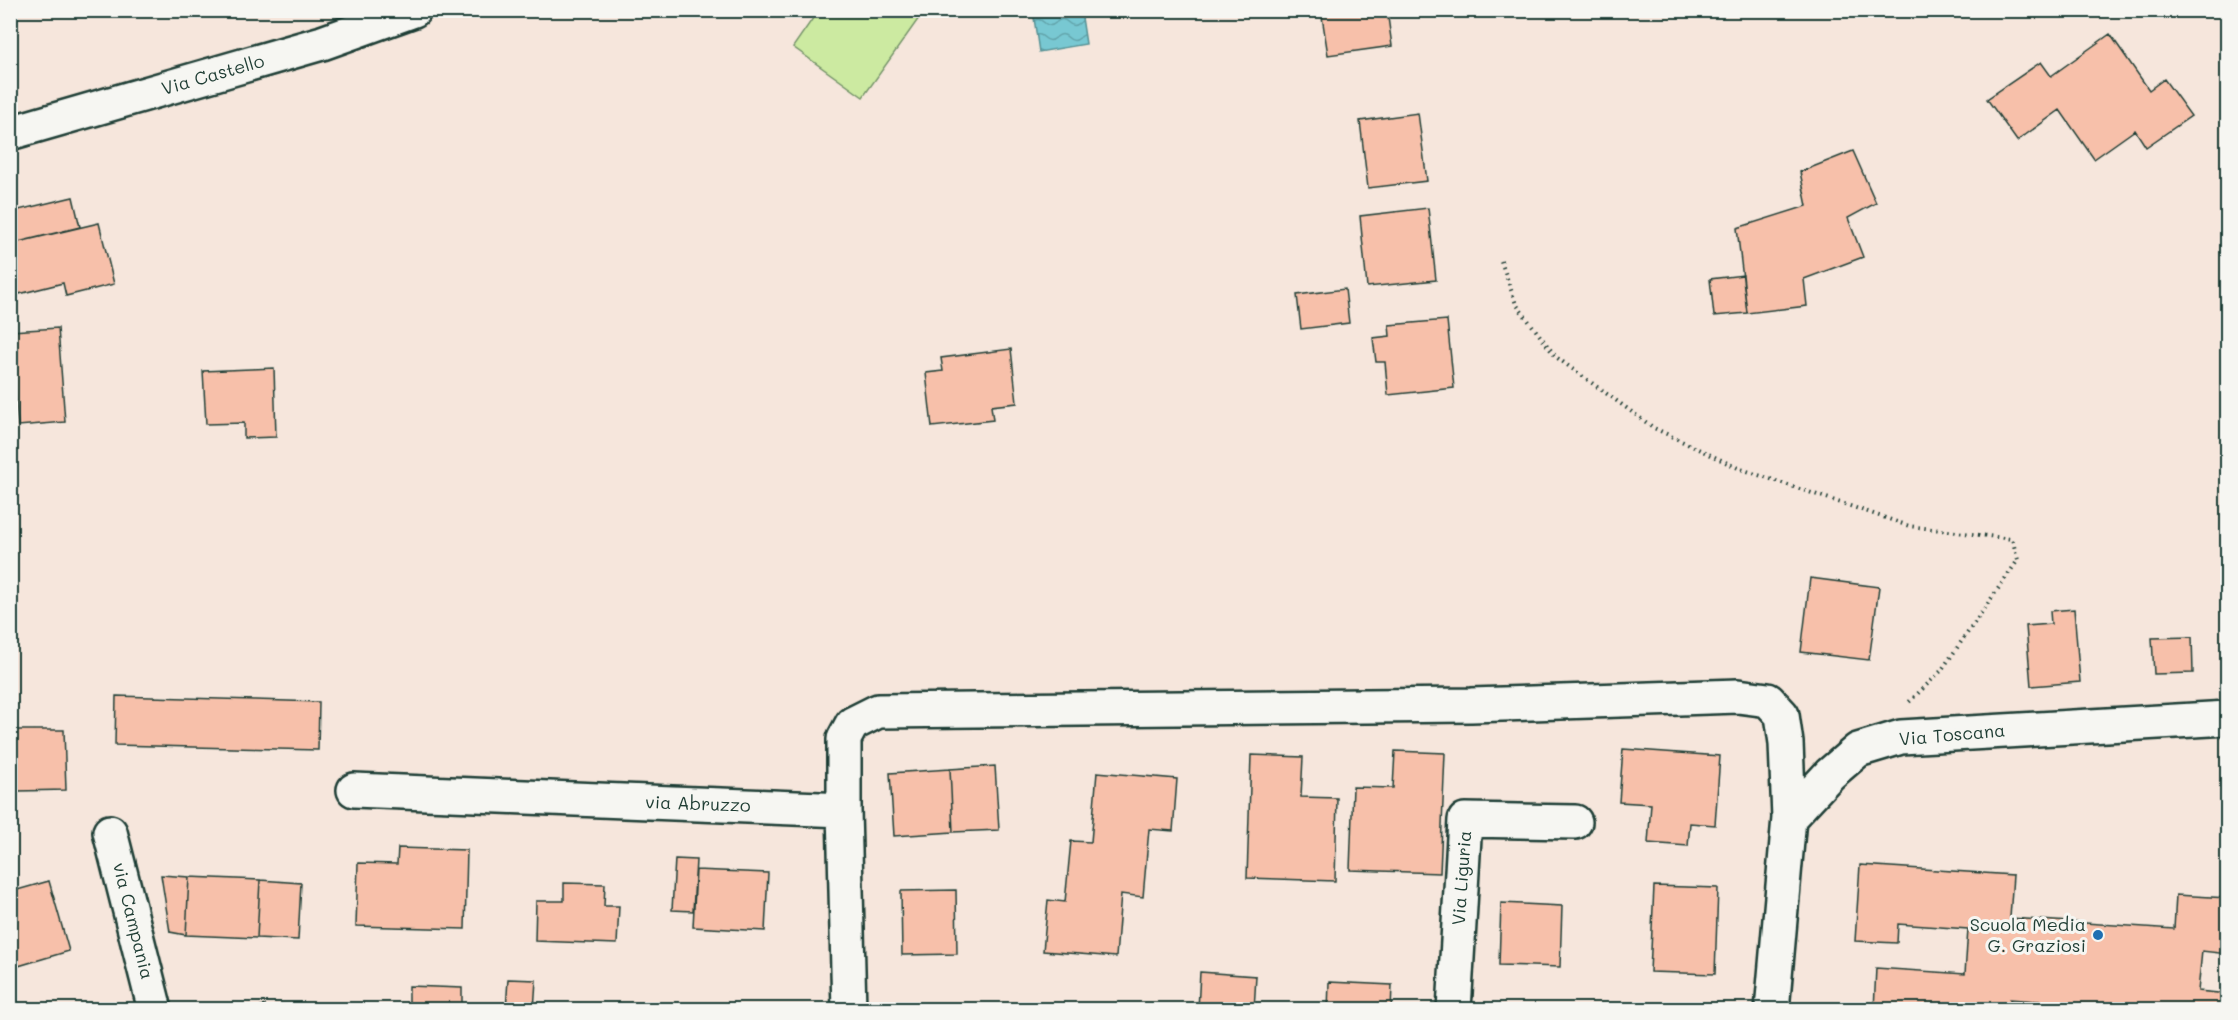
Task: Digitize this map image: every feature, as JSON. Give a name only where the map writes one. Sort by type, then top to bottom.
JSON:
[{"type":"street","name":"Via Castello","points":[[10,133],[322,43],[414,10]]},
{"type":"street","points":[[849,1010],[844,739],[852,724],[878,711],[1471,705],[1738,696],[1768,700],[1782,715],[1786,743],[1789,819],[1772,1010]]},
{"type":"street","name":"Via Toscana","points":[[1789,819],[1830,774],[1858,750],[1901,737],[2228,718]]},
{"type":"street","name":"via Abruzzo","points":[[354,790],[844,810]]},
{"type":"street","name":"Via Liguria","points":[[1454,1010],[1466,819],[1575,822]]},
{"type":"street","name":"via Campania","points":[[110,832],[156,1010]]},
{"type":"path","points":[[1501,261],[1516,304],[1556,357],[1654,428],[1738,468],[1909,526],[2012,539],[2018,560],[1941,670],[1908,702]]},
{"type":"green space","points":[[818,11],[924,11],[863,97],[793,47]]},
{"type":"water","points":[[1033,11],[1081,11],[1086,44],[1039,52]]},
{"type":"building","points":[[1321,10],[1387,10],[1392,46],[1328,55]]},
{"type":"building","points":[[2110,34],[2149,90],[2164,79],[2191,116],[2146,147],[2135,130],[2094,159],[2060,110],[2017,141],[1987,99],[2041,62],[2051,76]]},
{"type":"building","points":[[1418,113],[1427,181],[1368,188],[1360,121]]},
{"type":"building","points":[[1853,151],[1876,203],[1848,218],[1863,257],[1804,279],[1807,306],[1747,313],[1737,228],[1807,206],[1800,172]]},
{"type":"building","points":[[73,197],[80,227],[14,243],[10,227],[10,212]]},
{"type":"building","points":[[1428,208],[1436,280],[1367,287],[1360,216]]},
{"type":"building","points":[[99,223],[114,284],[66,296],[63,283],[19,294],[10,260],[10,244]]},
{"type":"building","points":[[1743,275],[1747,313],[1714,316],[1710,279]]},
{"type":"building","points":[[1345,289],[1349,323],[1301,329],[1297,295]]},
{"type":"building","points":[[1447,320],[1454,388],[1388,395],[1385,362],[1376,362],[1373,338],[1390,336],[1389,325]]},
{"type":"building","points":[[58,328],[65,422],[18,426],[11,331]]},
{"type":"building","points":[[1011,349],[1017,403],[991,406],[993,420],[932,427],[926,373],[943,371],[941,358]]},
{"type":"building","points":[[274,368],[276,437],[244,438],[244,423],[206,424],[203,371]]},
{"type":"building","points":[[1810,578],[1879,587],[1869,660],[1801,652]]},
{"type":"building","points":[[2074,609],[2080,682],[2031,686],[2026,626],[2051,624],[2050,611]]},
{"type":"building","points":[[2192,637],[2193,673],[2154,674],[2152,638]]},
{"type":"building","points":[[116,696],[319,702],[318,750],[115,745]]},
{"type":"building","points":[[10,730],[64,730],[66,790],[17,791],[17,808],[10,808]]},
{"type":"building","points":[[1623,749],[1720,756],[1715,825],[1690,823],[1688,846],[1648,843],[1651,804],[1619,802]]},
{"type":"building","points":[[1395,751],[1445,753],[1440,873],[1350,870],[1353,787],[1393,788]]},
{"type":"building","points":[[1251,755],[1303,757],[1301,797],[1337,798],[1335,881],[1247,878]]},
{"type":"building","points":[[995,766],[999,830],[953,832],[950,769]]},
{"type":"building","points":[[950,769],[953,832],[894,836],[890,773]]},
{"type":"building","points":[[1097,772],[1177,779],[1173,831],[1149,829],[1143,897],[1121,894],[1116,957],[1043,951],[1048,900],[1065,902],[1071,841],[1091,842]]},
{"type":"building","points":[[398,848],[467,850],[465,929],[356,926],[358,863],[397,864]]},
{"type":"building","points":[[675,859],[696,860],[693,911],[672,910]]},
{"type":"building","name":"Scuola Media G. Graziosi","points":[[1860,865],[2013,875],[2010,918],[2174,929],[2176,895],[2228,898],[2228,954],[2202,951],[2198,991],[2228,994],[2228,1010],[2162,1010],[2010,999],[2010,1010],[1874,1010],[1876,968],[1965,974],[1968,929],[1898,924],[1897,943],[1855,941]]},
{"type":"building","points":[[696,870],[768,873],[765,931],[693,927]]},
{"type":"building","points":[[161,875],[189,877],[186,935],[170,932]]},
{"type":"building","points":[[189,877],[260,880],[257,938],[186,935]]},
{"type":"building","points":[[260,880],[301,883],[298,940],[257,938]]},
{"type":"building","points":[[49,881],[69,951],[15,967],[10,955],[10,892]]},
{"type":"building","points":[[564,883],[605,884],[604,906],[619,906],[617,944],[535,941],[536,901],[564,901]]},
{"type":"building","points":[[1654,886],[1718,888],[1715,974],[1650,972]]},
{"type":"building","points":[[956,890],[957,954],[902,955],[901,891]]},
{"type":"building","points":[[1501,903],[1562,906],[1560,967],[1499,965]]},
{"type":"building","points":[[1200,972],[1256,976],[1254,1010],[1198,1010]]},
{"type":"building","points":[[508,979],[536,980],[534,1010],[506,1010]]},
{"type":"building","points":[[1329,982],[1392,985],[1391,1010],[1328,1010]]},
{"type":"building","points":[[409,986],[462,988],[462,1010],[409,1010]]},
{"type":"building","points":[[265,1005],[266,1010],[249,1010]]},
{"type":"building","points":[[1062,1006],[1125,1006],[1125,1010],[1062,1010]]},
{"type":"place","name":"Scuola Media G. Graziosi","points":[[2098,935]]}]
